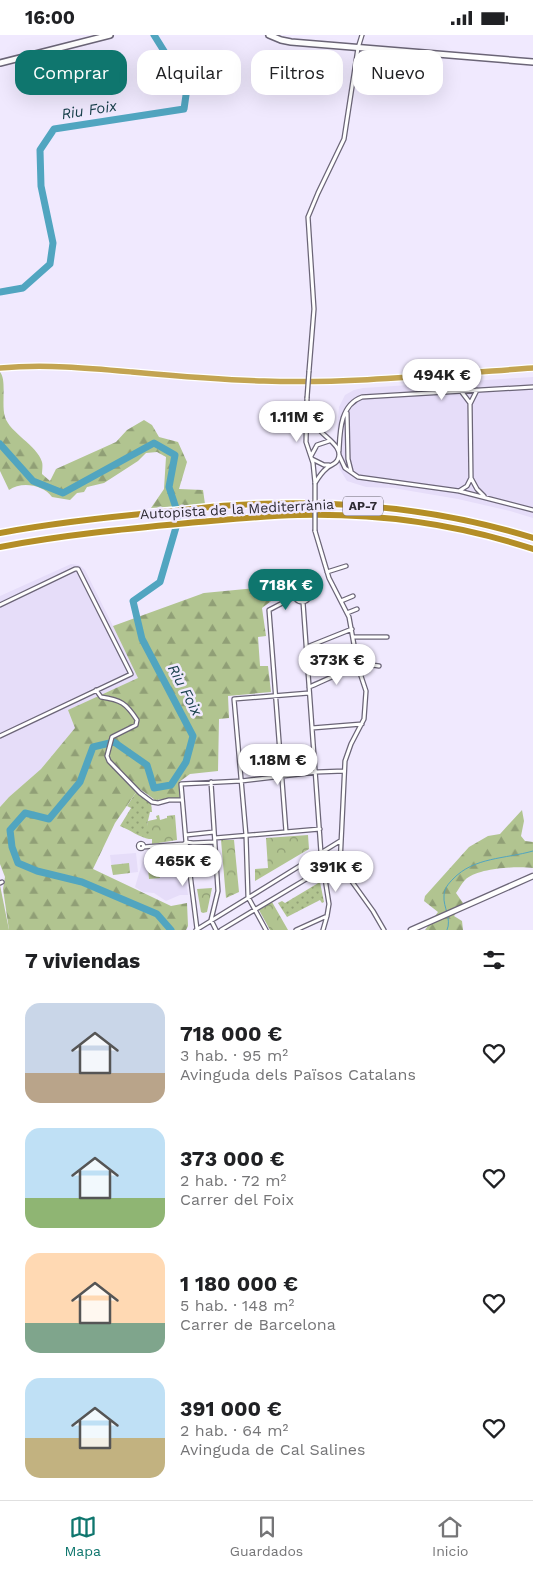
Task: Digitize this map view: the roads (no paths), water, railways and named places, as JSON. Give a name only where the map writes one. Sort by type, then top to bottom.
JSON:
[{"type":"highway","points":[[0,368],[31,365],[79,367],[266,381],[368,379],[533,368]]},
{"type":"highway","name":"Autopista de la Mediterrània","points":[[0,533],[110,517],[236,505],[326,505],[414,511],[460,519],[533,538]]},
{"type":"highway","name":"Autopista de la Mediterrània","points":[[0,547],[115,529],[296,515],[380,518],[454,528],[533,549]]},
{"type":"main road","points":[[0,63],[93,37],[110,35]]},
{"type":"main road","points":[[269,35],[281,41],[291,43],[533,62]]},
{"type":"street","points":[[362,35],[358,48],[344,139],[308,217],[314,303],[307,397],[306,442],[314,467],[315,531],[326,572],[347,613],[354,637],[358,667],[366,691],[365,715],[347,755],[344,771],[340,841],[341,867],[369,905],[384,930]]},
{"type":"street","points":[[315,483],[329,465],[336,461],[339,453],[342,417],[362,397],[533,387]]},
{"type":"street","points":[[459,491],[467,486],[471,478],[470,404],[477,390]]},
{"type":"street","points":[[461,391],[470,404]]},
{"type":"street","points":[[307,405],[316,425],[336,446],[346,468],[358,477],[459,491],[533,510]]},
{"type":"street","points":[[348,411],[346,421],[348,459],[352,472]]},
{"type":"street","points":[[311,457],[317,445],[330,441]]},
{"type":"street","points":[[311,457],[324,465],[329,465]]},
{"type":"street","points":[[471,478],[477,489],[485,497]]},
{"type":"street","points":[[326,572],[346,566]]},
{"type":"street","points":[[0,605],[75,569],[80,571],[131,674],[0,736]]},
{"type":"street","points":[[297,587],[307,587],[309,590],[310,596],[306,601],[296,600],[294,597],[297,587]]},
{"type":"street","points":[[341,601],[353,596]]},
{"type":"street","points":[[286,832],[269,609],[294,597]]},
{"type":"street","points":[[303,602],[321,853],[328,901],[327,916],[322,930]]},
{"type":"street","points":[[347,613],[357,609]]},
{"type":"street","points":[[307,647],[352,629]]},
{"type":"street","points":[[354,637],[387,637]]},
{"type":"street","points":[[309,687],[358,667],[372,664],[379,665]]},
{"type":"street","points":[[96,690],[101,697],[122,702],[137,720],[136,725],[115,734],[110,743],[107,757],[109,761],[149,800],[158,803],[182,800]]},
{"type":"street","points":[[266,930],[248,897],[246,835],[234,699],[309,693]]},
{"type":"street","points":[[312,728],[362,723]]},
{"type":"street","points":[[340,841],[196,929],[181,784],[240,781],[316,772],[344,771]]},
{"type":"street","points":[[211,782],[218,891],[211,920],[216,930]]},
{"type":"street","points":[[143,847],[184,844],[186,842],[193,843],[246,835],[320,829]]},
{"type":"street","points":[[186,835],[214,833]]},
{"type":"street","points":[[329,848],[341,849]]},
{"type":"street","points":[[221,930],[323,869]]},
{"type":"street","points":[[411,930],[533,876]]},
{"type":"street","points":[[296,930],[327,916]]},
{"type":"waterway","name":"Riu Foix","points":[[0,292],[23,288],[50,264],[53,243],[41,186],[40,150],[54,129],[184,109],[187,88],[154,35]]},
{"type":"waterway","name":"Riu Foix","points":[[0,444],[33,481],[63,493],[154,443],[175,455],[169,487],[179,517],[160,582],[133,601],[142,639],[193,736],[186,762],[171,785],[154,788],[147,765],[114,742],[93,747],[80,782],[49,819],[25,813],[10,830],[12,847],[18,863],[37,871],[82,882],[157,914],[171,930]]},
{"type":"waterway","points":[[447,930],[448,922],[444,893],[453,879],[470,866],[533,851]]}]
